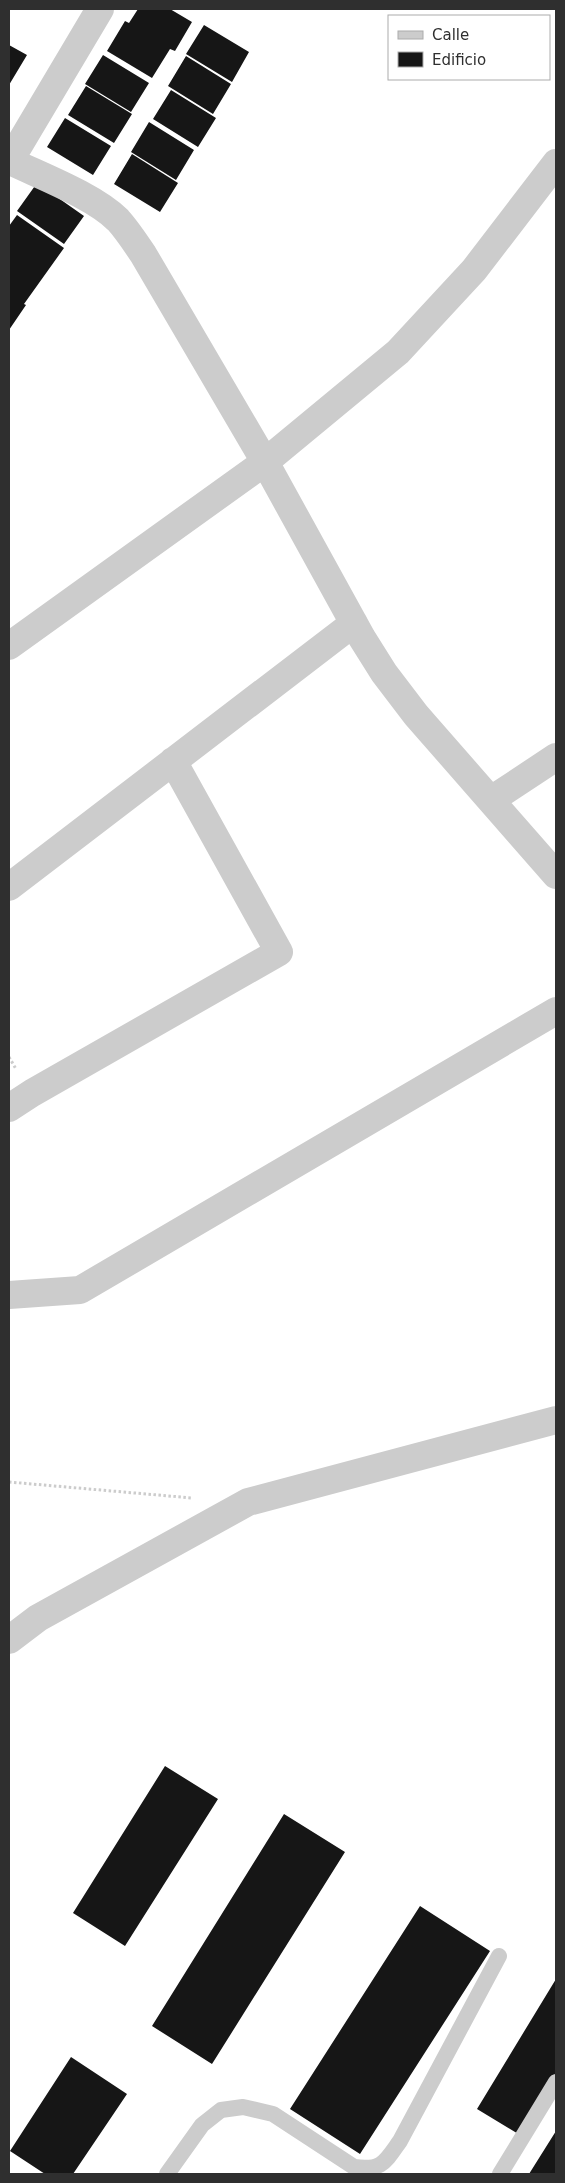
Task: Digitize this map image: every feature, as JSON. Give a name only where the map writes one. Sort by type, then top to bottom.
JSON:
[{"type":"street","points":[[100,9],[9,162],[100,205],[118,220],[143,254],[265,462],[354,623],[384,673],[416,715],[556,875]]},
{"type":"street","points":[[9,646],[265,462],[398,352],[474,270],[556,163]]},
{"type":"street","points":[[9,887],[354,623]]},
{"type":"street","points":[[490,800],[556,757]]},
{"type":"street","points":[[9,1108],[278,952],[173,761]]},
{"type":"street","points":[[9,1294],[80,1290],[556,1011]]},
{"type":"street","points":[[9,1640],[38,1618],[248,1502],[556,1420]]},
{"type":"lane","points":[[167,2174],[202,2125],[221,2110],[243,2107],[273,2114],[354,2167],[369,2169],[378,2167],[386,2161],[400,2141],[499,1956]]},
{"type":"lane","points":[[500,2174],[556,2082]]},
{"type":"path","points":[[9,1482],[198,1498]]},
{"type":"building","points":[[138,9],[170,9],[192,22],[175,51],[170,49],[152,78],[107,51],[125,21],[129,23]]},
{"type":"building","points":[[204,25],[249,52],[232,82],[186,54]]},
{"type":"building","points":[[9,45],[27,55],[9,85]]},
{"type":"building","points":[[103,55],[149,83],[131,112],[85,84]]},
{"type":"building","points":[[186,56],[231,84],[213,114],[168,86]]},
{"type":"building","points":[[86,86],[132,114],[114,143],[68,115]]},
{"type":"building","points":[[171,90],[216,118],[198,147],[153,119]]},
{"type":"building","points":[[65,118],[111,146],[93,175],[47,147]]},
{"type":"building","points":[[149,122],[194,150],[176,180],[131,152]]},
{"type":"building","points":[[132,154],[178,183],[160,212],[114,184]]},
{"type":"building","points":[[37,183],[84,216],[64,244],[17,211]]},
{"type":"building","points":[[17,215],[64,248],[24,304],[26,305],[9,330],[9,226]]},
{"type":"building","points":[[165,1766],[218,1799],[125,1946],[73,1913]]},
{"type":"building","points":[[284,1814],[345,1852],[212,2064],[152,2026]]},
{"type":"building","points":[[420,1906],[490,1951],[360,2154],[290,2109]]},
{"type":"building","points":[[556,1979],[556,2076],[520,2135],[477,2109]]},
{"type":"building","points":[[71,2057],[127,2094],[73,2174],[45,2174],[10,2151]]},
{"type":"building","points":[[556,2131],[556,2174],[529,2174]]}]
